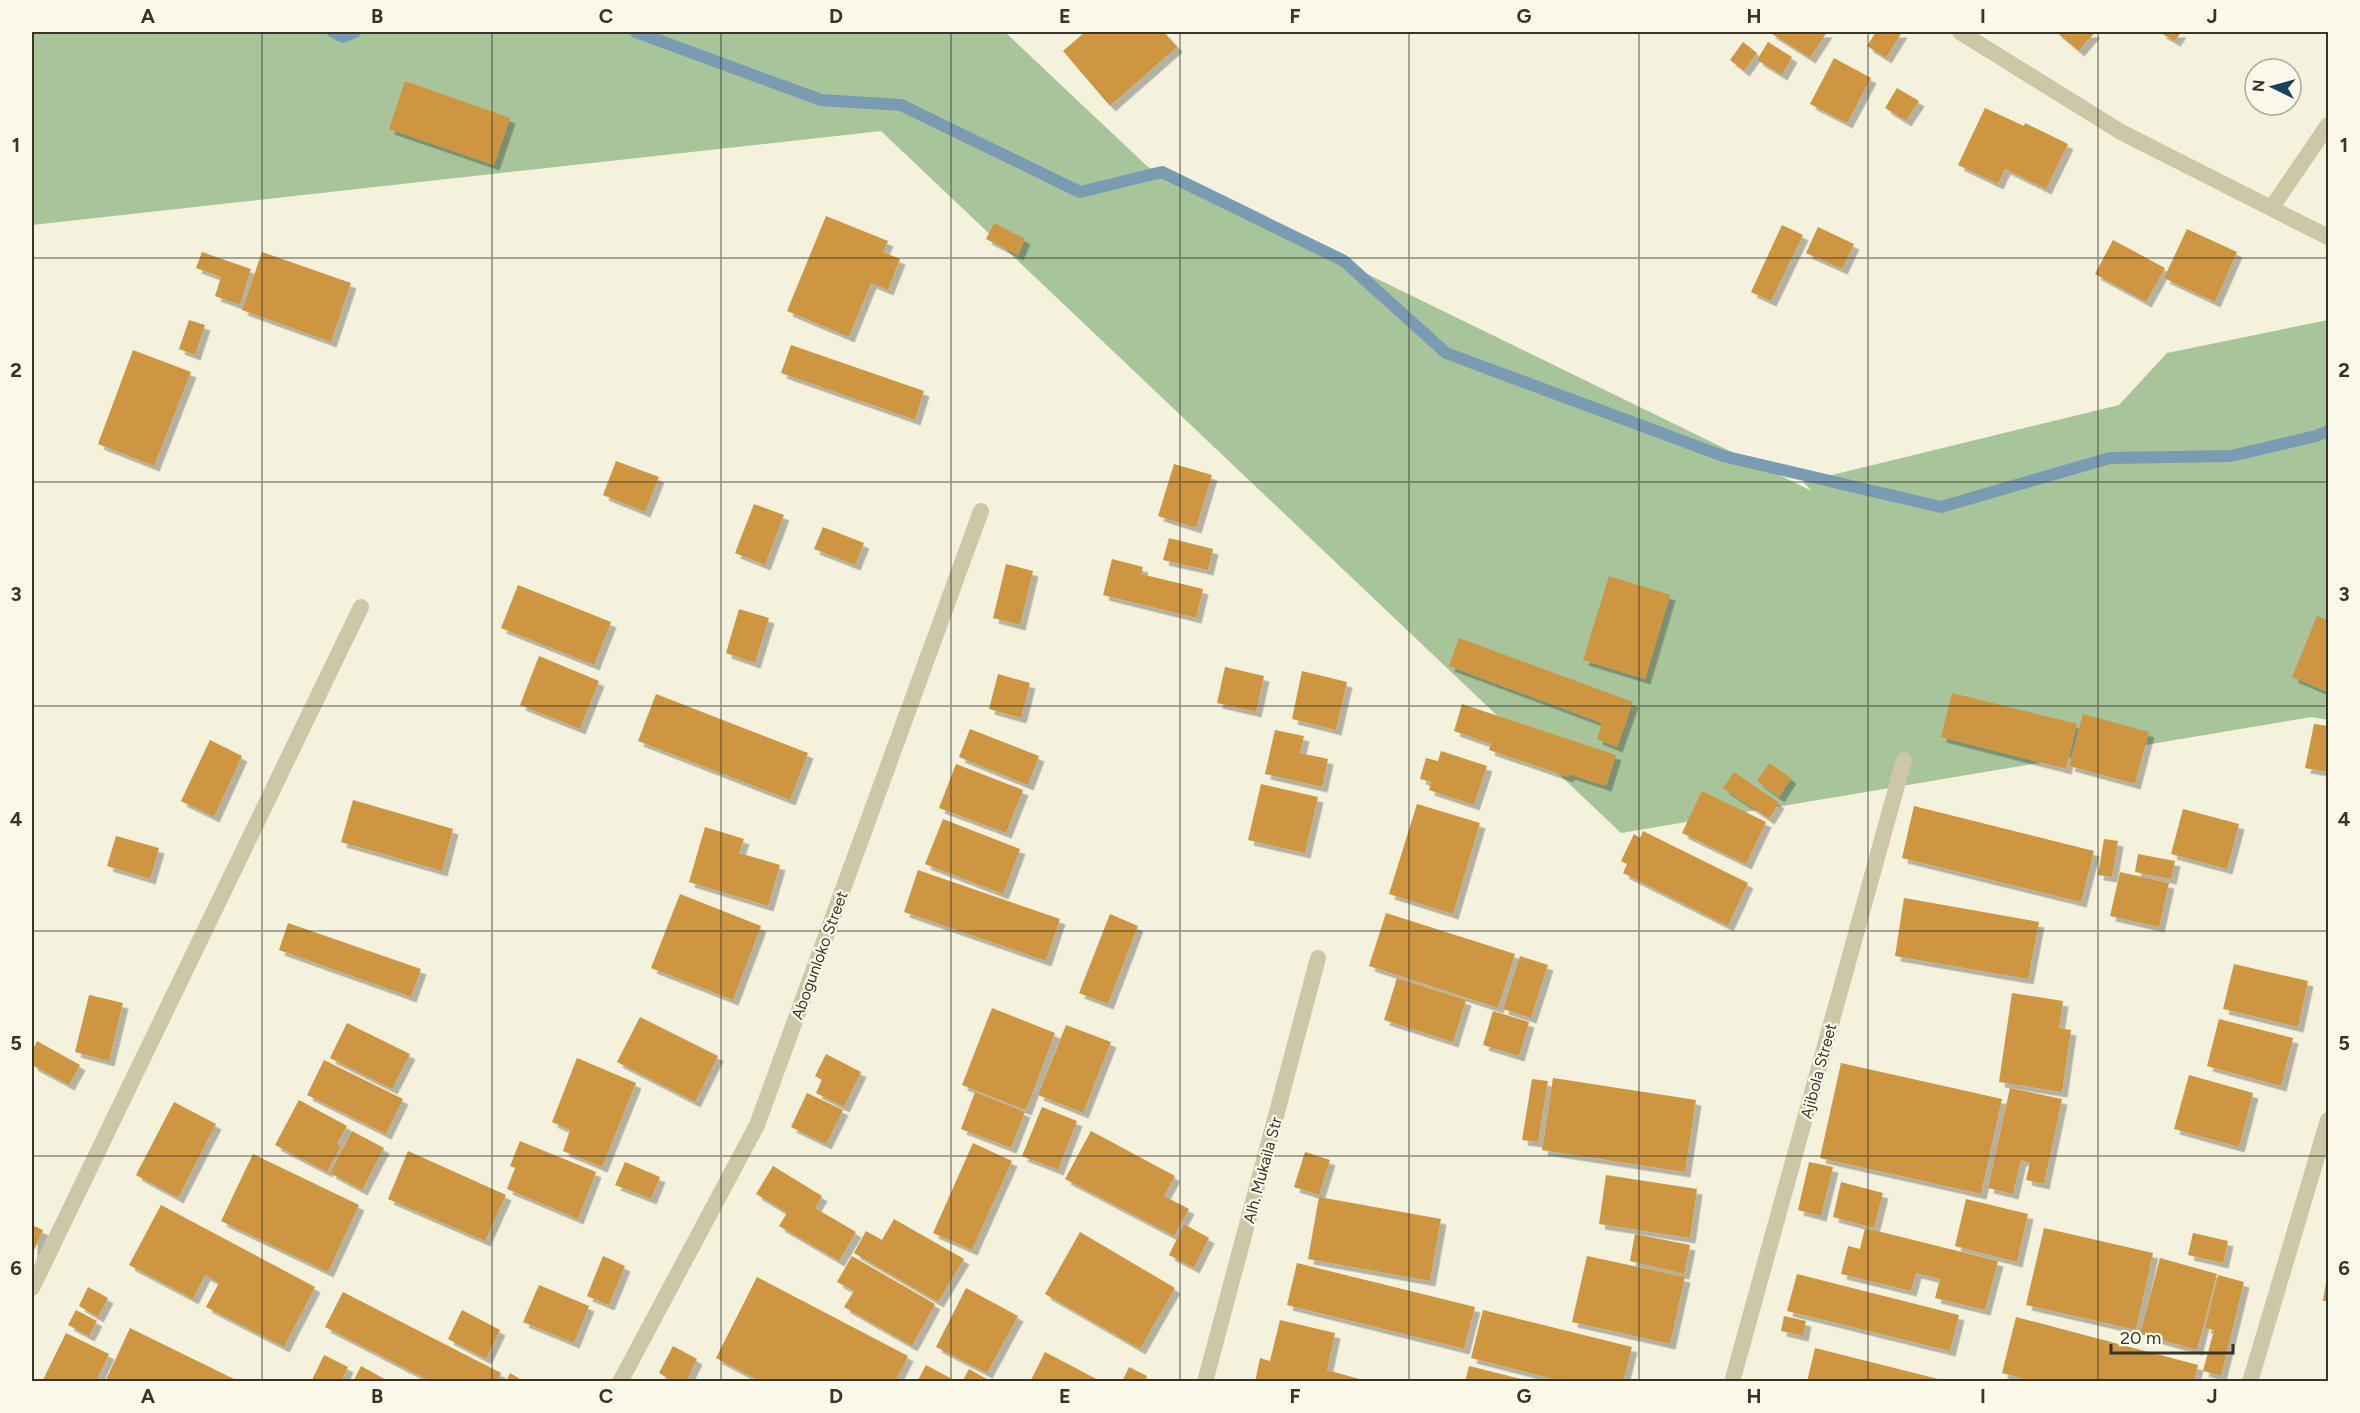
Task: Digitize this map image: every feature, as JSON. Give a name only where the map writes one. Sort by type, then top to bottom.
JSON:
[{"type":"street","points":[[1960,32],[2121,132],[2328,237]]},
{"type":"street","points":[[2272,207],[2328,125]]},
{"type":"street","name":"Abogunloko Street","points":[[620,1382],[757,1125],[981,511]]},
{"type":"street","points":[[32,1288],[360,607]]},
{"type":"street","name":"Ajibola Street","points":[[1732,1382],[1904,760]]},
{"type":"street","name":"Alh. Mukaila Str","points":[[1205,1382],[1318,958]]},
{"type":"street","points":[[2250,1382],[2328,1120]]},
{"type":"green space","points":[[32,32],[1005,32],[1148,167],[1812,491],[1803,482],[2119,405],[2167,353],[2328,320],[2328,720],[2312,717],[1621,833],[881,131],[32,225]]},
{"type":"building","points":[[1085,32],[1164,32],[1177,47],[1110,106],[1063,51]]},
{"type":"building","points":[[1769,32],[1827,32],[1810,58]]},
{"type":"building","points":[[1876,32],[1902,32],[1886,58],[1867,46]]},
{"type":"building","points":[[2056,32],[2095,32],[2079,51]]},
{"type":"building","points":[[2159,32],[2181,32],[2175,41]]},
{"type":"building","points":[[1743,42],[1757,53],[1744,71],[1730,60]]},
{"type":"building","points":[[1768,42],[1792,57],[1782,75],[1757,60]]},
{"type":"building","points":[[1834,58],[1871,78],[1847,123],[1810,104]]},
{"type":"building","points":[[405,81],[510,118],[494,165],[389,129]]},
{"type":"building","points":[[1897,88],[1919,101],[1906,121],[1885,108]]},
{"type":"building","points":[[1985,108],[2024,126],[2025,123],[2068,144],[2046,189],[2005,169],[1998,184],[1958,165]]},
{"type":"building","points":[[826,216],[888,241],[883,252],[900,259],[888,290],[871,283],[849,337],[787,311]]},
{"type":"building","points":[[994,223],[1025,239],[1018,255],[986,239]]},
{"type":"building","points":[[1782,225],[1803,235],[1771,301],[1751,292]]},
{"type":"building","points":[[1818,227],[1854,244],[1842,269],[1806,253]]},
{"type":"building","points":[[2187,229],[2237,252],[2215,302],[2164,278]]},
{"type":"building","points":[[2113,240],[2165,268],[2146,302],[2095,274]]},
{"type":"building","points":[[202,252],[251,269],[240,305],[215,296],[221,277],[196,268]]},
{"type":"building","points":[[262,252],[351,283],[331,342],[242,310]]},
{"type":"building","points":[[189,320],[205,325],[195,355],[179,349]]},
{"type":"building","points":[[791,345],[924,391],[915,420],[781,373]]},
{"type":"building","points":[[133,350],[191,372],[154,466],[98,444]]},
{"type":"building","points":[[616,461],[659,477],[645,512],[603,495]]},
{"type":"building","points":[[1174,464],[1212,475],[1196,528],[1158,516]]},
{"type":"building","points":[[754,504],[784,515],[765,565],[735,553]]},
{"type":"building","points":[[823,527],[864,543],[855,565],[814,549]]},
{"type":"building","points":[[1169,538],[1213,549],[1208,570],[1163,560]]},
{"type":"building","points":[[1112,559],[1143,567],[1141,574],[1203,589],[1196,618],[1103,595]]},
{"type":"building","points":[[1006,564],[1033,571],[1020,625],[993,618]]},
{"type":"building","points":[[1609,576],[1670,595],[1645,679],[1583,660]]},
{"type":"building","points":[[518,585],[611,622],[594,665],[501,628]]},
{"type":"building","points":[[739,609],[769,618],[755,663],[726,653]]},
{"type":"building","points":[[2317,616],[2328,620],[2328,692],[2292,677]]},
{"type":"building","points":[[1459,638],[1633,702],[1617,747],[1597,739],[1602,723],[1449,666]]},
{"type":"building","points":[[539,656],[599,681],[580,729],[520,705]]},
{"type":"building","points":[[1225,667],[1264,676],[1256,712],[1217,703]]},
{"type":"building","points":[[1302,671],[1347,682],[1336,730],[1292,719]]},
{"type":"building","points":[[998,674],[1030,683],[1021,718],[989,709]]},
{"type":"building","points":[[1952,693],[2077,724],[2066,769],[1941,737]]},
{"type":"building","points":[[656,694],[808,753],[790,800],[638,741]]},
{"type":"building","points":[[1462,704],[1616,755],[1606,786],[1569,774],[1568,777],[1489,750],[1491,744],[1454,731]]},
{"type":"building","points":[[2083,714],[2149,732],[2135,784],[2069,766]]},
{"type":"building","points":[[2314,724],[2328,726],[2328,772],[2305,768]]},
{"type":"building","points":[[970,729],[1039,756],[1028,785],[959,757]]},
{"type":"building","points":[[1275,730],[1304,736],[1300,753],[1328,759],[1322,787],[1265,774]]},
{"type":"building","points":[[210,740],[242,756],[214,817],[181,801]]},
{"type":"building","points":[[1441,751],[1487,766],[1474,805],[1429,790],[1431,782],[1420,779],[1426,758],[1438,761]]},
{"type":"building","points":[[1769,763],[1791,778],[1779,797],[1757,781]]},
{"type":"building","points":[[956,764],[1023,790],[1006,833],[939,808]]},
{"type":"building","points":[[1734,772],[1779,803],[1769,819],[1723,788]]},
{"type":"building","points":[[1261,784],[1318,797],[1305,853],[1248,840]]},
{"type":"building","points":[[1702,791],[1766,822],[1746,864],[1682,833]]},
{"type":"building","points":[[353,800],[453,829],[442,871],[341,842]]},
{"type":"building","points":[[1417,804],[1480,823],[1453,914],[1389,894]]},
{"type":"building","points":[[1914,806],[2094,851],[2081,902],[1902,858]]},
{"type":"building","points":[[2183,809],[2239,824],[2227,869],[2171,854]]},
{"type":"building","points":[[943,819],[1020,849],[1003,894],[925,864]]},
{"type":"building","points":[[705,827],[744,839],[739,853],[780,865],[768,906],[689,882]]},
{"type":"building","points":[[1643,831],[1748,883],[1728,926],[1623,873],[1627,864],[1621,861],[1634,834],[1640,838]]},
{"type":"building","points":[[116,836],[159,848],[150,879],[107,866]]},
{"type":"building","points":[[2104,839],[2118,841],[2112,877],[2098,875]]},
{"type":"building","points":[[2138,854],[2175,861],[2171,879],[2135,872]]},
{"type":"building","points":[[918,870],[1060,919],[1046,961],[904,912]]},
{"type":"building","points":[[2120,872],[2169,883],[2159,927],[2110,916]]},
{"type":"building","points":[[680,894],[761,926],[733,1000],[651,968]]},
{"type":"building","points":[[1904,898],[2039,922],[2028,979],[1895,956]]},
{"type":"building","points":[[1386,913],[1515,954],[1498,1008],[1369,966]]},
{"type":"building","points":[[1110,914],[1138,926],[1108,1004],[1079,993]]},
{"type":"building","points":[[288,923],[421,969],[411,997],[279,950]]},
{"type":"building","points":[[1520,956],[1548,965],[1531,1018],[1503,1009]]},
{"type":"building","points":[[2234,964],[2308,981],[2298,1027],[2223,1009]]},
{"type":"building","points":[[1397,978],[1466,1000],[1453,1042],[1384,1020]]},
{"type":"building","points":[[2012,993],[2063,1001],[2059,1028],[2071,1030],[2062,1092],[1999,1082]]},
{"type":"building","points":[[89,995],[123,1003],[109,1061],[75,1052]]},
{"type":"building","points":[[992,1008],[1055,1033],[1026,1110],[962,1085]]},
{"type":"building","points":[[1493,1011],[1529,1022],[1519,1056],[1483,1045]]},
{"type":"building","points":[[640,1017],[718,1056],[695,1102],[617,1062]]},
{"type":"building","points":[[2219,1019],[2293,1038],[2281,1086],[2207,1066]]},
{"type":"building","points":[[347,1023],[410,1054],[392,1089],[330,1058]]},
{"type":"building","points":[[1066,1025],[1111,1042],[1083,1113],[1038,1095]]},
{"type":"building","points":[[37,1041],[80,1065],[69,1085],[32,1065],[32,1052]]},
{"type":"building","points":[[826,1054],[861,1072],[844,1107],[816,1093],[822,1080],[815,1076]]},
{"type":"building","points":[[577,1058],[636,1083],[602,1167],[563,1151],[570,1130],[552,1122]]},
{"type":"building","points":[[324,1060],[403,1099],[386,1134],[307,1095]]},
{"type":"building","points":[[1841,1063],[2002,1099],[1981,1194],[1820,1158]]},
{"type":"building","points":[[2189,1075],[2253,1093],[2239,1147],[2174,1129]]},
{"type":"building","points":[[1553,1078],[1696,1100],[1685,1172],[1542,1150]]},
{"type":"building","points":[[1532,1079],[1548,1081],[1538,1142],[1522,1140]]},
{"type":"building","points":[[2010,1088],[2062,1099],[2044,1184],[2026,1180],[2030,1163],[2021,1160],[2013,1194],[1988,1188]]},
{"type":"building","points":[[975,1092],[1025,1112],[1011,1148],[961,1129]]},
{"type":"building","points":[[807,1093],[843,1110],[826,1144],[791,1127]]},
{"type":"building","points":[[299,1100],[347,1126],[337,1144],[341,1146],[327,1172],[275,1145]]},
{"type":"building","points":[[174,1102],[216,1124],[178,1198],[136,1175]]},
{"type":"building","points":[[1042,1107],[1077,1121],[1058,1170],[1022,1156]]},
{"type":"building","points":[[352,1131],[384,1148],[362,1190],[330,1173]]},
{"type":"building","points":[[1091,1131],[1175,1176],[1164,1196],[1189,1209],[1174,1236],[1065,1179]]},
{"type":"building","points":[[520,1141],[596,1172],[578,1219],[507,1189],[515,1168],[510,1166]]},
{"type":"building","points":[[973,1143],[1012,1161],[972,1250],[933,1233]]},
{"type":"building","points":[[408,1151],[506,1195],[485,1241],[388,1199]]},
{"type":"building","points":[[1305,1152],[1330,1160],[1319,1195],[1294,1187]]},
{"type":"building","points":[[253,1154],[359,1205],[328,1272],[221,1221]]},
{"type":"building","points":[[625,1162],[660,1177],[651,1199],[615,1185]]},
{"type":"building","points":[[1809,1162],[1833,1167],[1821,1216],[1798,1210]]},
{"type":"building","points":[[773,1166],[822,1196],[815,1208],[856,1232],[839,1261],[779,1226],[787,1213],[756,1194]]},
{"type":"building","points":[[1606,1175],[1697,1189],[1690,1238],[1599,1224]]},
{"type":"building","points":[[1841,1182],[1883,1193],[1874,1228],[1833,1217]]},
{"type":"building","points":[[1319,1197],[1441,1219],[1430,1281],[1308,1259]]},
{"type":"building","points":[[1966,1199],[2028,1214],[2017,1262],[1955,1246]]},
{"type":"building","points":[[161,1205],[315,1287],[284,1347],[206,1307],[219,1283],[205,1275],[193,1299],[129,1265]]},
{"type":"building","points":[[894,1219],[964,1259],[938,1302],[854,1253],[866,1231],[882,1240]]},
{"type":"building","points":[[1184,1224],[1209,1238],[1194,1268],[1169,1255]]},
{"type":"building","points":[[32,1225],[43,1230],[32,1255]]},
{"type":"building","points":[[1865,1228],[1998,1261],[1985,1310],[1935,1298],[1940,1279],[1916,1273],[1911,1291],[1841,1274],[1848,1246],[1860,1249]]},
{"type":"building","points":[[2044,1228],[2153,1253],[2136,1330],[2026,1305]]},
{"type":"building","points":[[1080,1232],[1175,1288],[1140,1349],[1045,1294]]},
{"type":"building","points":[[2193,1233],[2228,1241],[2223,1263],[2188,1255]]},
{"type":"building","points":[[1635,1234],[1690,1245],[1684,1274],[1630,1261]]},
{"type":"building","points":[[603,1256],[625,1266],[609,1305],[587,1296]]},
{"type":"building","points":[[852,1256],[935,1304],[912,1346],[844,1307],[854,1291],[837,1282]]},
{"type":"building","points":[[1587,1256],[1685,1277],[1670,1344],[1572,1322]]},
{"type":"building","points":[[2160,1258],[2217,1274],[2197,1350],[2140,1334]]},
{"type":"building","points":[[1297,1263],[1475,1307],[1464,1349],[1287,1305]]},
{"type":"building","points":[[1797,1274],[1959,1315],[1950,1351],[1787,1311]]},
{"type":"building","points":[[2218,1275],[2244,1282],[2221,1376],[2203,1371],[2214,1330],[2205,1328]]},
{"type":"building","points":[[2327,1276],[2328,1301],[2323,1301]]},
{"type":"building","points":[[757,1277],[908,1356],[895,1382],[761,1382],[716,1358]]},
{"type":"building","points":[[539,1285],[589,1306],[574,1343],[523,1322]]},
{"type":"building","points":[[88,1287],[108,1298],[98,1317],[79,1306]]},
{"type":"building","points":[[966,1288],[1018,1316],[987,1373],[936,1347]]},
{"type":"building","points":[[343,1292],[501,1373],[497,1382],[432,1382],[325,1327]]},
{"type":"building","points":[[76,1310],[97,1321],[89,1336],[68,1325]]},
{"type":"building","points":[[462,1310],[500,1330],[486,1359],[448,1339]]},
{"type":"building","points":[[1483,1310],[1632,1347],[1623,1382],[1565,1382],[1471,1358]]},
{"type":"building","points":[[1784,1316],[1806,1321],[1803,1336],[1781,1331]]},
{"type":"building","points":[[2016,1317],[2198,1365],[2194,1382],[2036,1382],[2002,1373]]},
{"type":"building","points":[[1280,1320],[1335,1333],[1327,1370],[1370,1382],[1255,1382],[1260,1358],[1270,1361]]},
{"type":"building","points":[[130,1328],[240,1382],[105,1382]]},
{"type":"building","points":[[66,1333],[109,1354],[96,1382],[42,1382]]},
{"type":"building","points":[[673,1346],[697,1359],[686,1382],[675,1382],[659,1373]]},
{"type":"building","points":[[1815,1348],[1946,1381],[1946,1382],[1807,1382]]},
{"type":"building","points":[[1045,1352],[1102,1382],[1030,1382]]},
{"type":"building","points":[[324,1355],[348,1367],[341,1382],[311,1382]]},
{"type":"building","points":[[926,1365],[952,1379],[951,1382],[917,1382]]},
{"type":"building","points":[[361,1366],[390,1382],[353,1382]]},
{"type":"building","points":[[1469,1366],[1529,1381],[1529,1382],[1465,1382]]},
{"type":"building","points":[[1129,1367],[1147,1376],[1144,1382],[1122,1382]]},
{"type":"building","points":[[969,1369],[992,1382],[962,1382]]},
{"type":"building","points":[[510,1373],[525,1382],[506,1382]]},
{"type":"waterway","points":[[333,32],[343,37],[355,32]]},
{"type":"waterway","points":[[636,32],[821,100],[901,105],[1080,192],[1162,172],[1344,261],[1446,353],[1723,456],[1941,507],[2110,458],[2231,456],[2316,436],[2328,431]]}]
